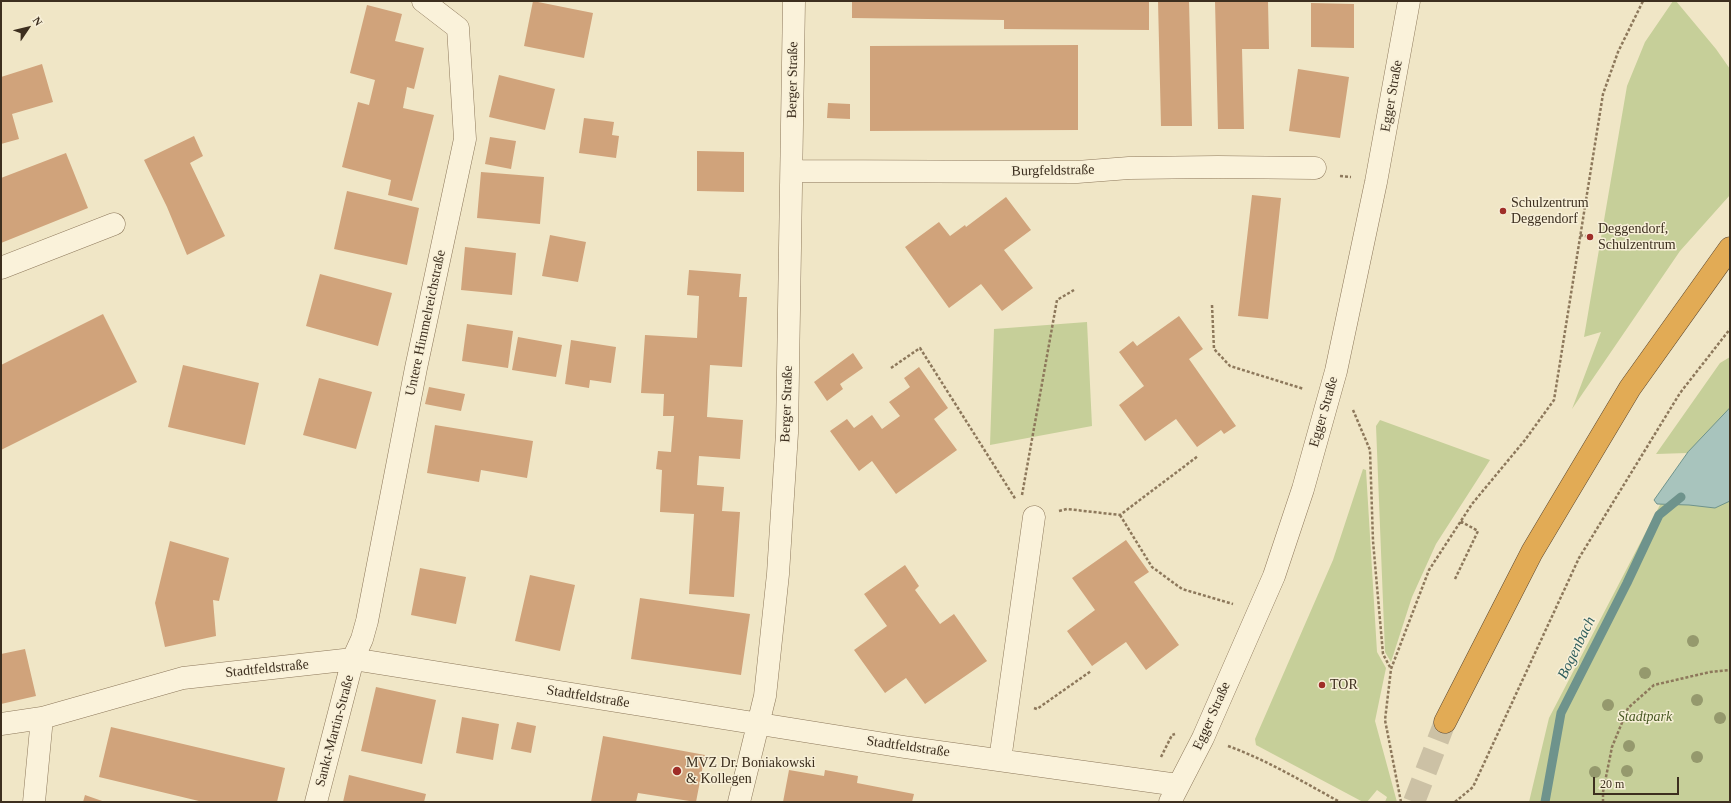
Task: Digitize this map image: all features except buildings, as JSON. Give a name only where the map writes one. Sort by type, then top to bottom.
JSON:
[{"type":"highway","points":[[1445,722],[1532,552],[1556,511],[1630,388],[1730,248]]},
{"type":"street","name":"Untere Himmelreichstraße","points":[[353,659],[362,639],[367,621],[416,368],[465,139],[458,28],[423,1]]},
{"type":"street","name":"Berger Straße","points":[[739,802],[765,696],[777,581],[787,433],[794,1]]},
{"type":"street","name":"Egger Straße","points":[[1174,794],[1203,738],[1274,576],[1303,490],[1336,371],[1376,182],[1409,1]]},
{"type":"street","name":"Burgfeldstraße","points":[[792,171],[1077,172],[1129,168],[1218,166],[1315,168]]},
{"type":"street","points":[[1,268],[114,224]]},
{"type":"street","points":[[1000,760],[1008,702],[1028,512]]},
{"type":"street","name":"Stadtfeldstraße","points":[[1,724],[42,718],[183,678],[353,659],[904,747],[1000,760],[1174,794]]},
{"type":"street","name":"Sankt-Martin-Straße","points":[[316,802],[353,659]]},
{"type":"street","points":[[34,802],[42,718]]},
{"type":"path","points":[[1402,802],[1386,720],[1391,669],[1429,570],[1472,504],[1525,440],[1554,400],[1604,94],[1618,52],[1643,1]]},
{"type":"path","points":[[1336,176],[1358,177],[1376,182]]},
{"type":"path","points":[[1580,235],[1590,237]]},
{"type":"path","points":[[1028,512],[1057,300],[1074,290]]},
{"type":"path","points":[[1212,304],[1214,349],[1230,366],[1306,390],[1327,399]]},
{"type":"path","points":[[1455,802],[1473,787],[1579,558],[1680,393],[1730,329]]},
{"type":"path","points":[[891,368],[920,348],[1028,512]]},
{"type":"path","points":[[1336,371],[1370,450],[1373,541],[1383,654],[1391,669]]},
{"type":"path","points":[[1028,512],[1067,509],[1120,515],[1198,456]]},
{"type":"path","points":[[1120,515],[1152,566],[1182,589],[1257,612]]},
{"type":"path","points":[[1455,579],[1478,531],[1460,521]]},
{"type":"path","points":[[1604,802],[1603,792],[1612,747],[1628,708],[1654,685],[1710,672],[1730,670]]},
{"type":"path","points":[[1008,702],[1037,708],[1091,671]]},
{"type":"path","points":[[1243,751],[1285,771],[1340,802]]},
{"type":"green space","points":[[1673,1],[1676,1],[1716,49],[1730,69],[1730,195],[1680,251],[1572,409],[1601,332],[1584,337],[1627,86],[1645,42]]},
{"type":"green space","points":[[1087,322],[1092,426],[990,445],[994,329]]},
{"type":"green space","name":"Stadtpark","points":[[1730,357],[1730,802],[1529,802],[1549,718],[1687,453],[1656,454],[1720,363]]},
{"type":"green space","points":[[1380,420],[1490,460],[1436,544],[1412,597],[1391,662],[1385,652],[1376,426]]},
{"type":"green space","points":[[1363,469],[1366,470],[1377,652],[1386,668],[1375,721],[1397,802],[1385,802],[1387,797],[1377,790],[1367,802],[1363,802],[1256,745],[1255,739],[1333,560]]},
{"type":"water","points":[[1730,408],[1730,501],[1715,508],[1689,505],[1657,504],[1654,500],[1688,452]]},
{"type":"waterway","name":"Bogenbach","points":[[1545,802],[1561,713],[1627,583],[1659,515],[1681,497]]},
{"type":"tunnel","points":[[1414,802],[1445,722]]},
{"type":"place","name":"Schulzentrum Deggendorf","points":[[1503,211]]},
{"type":"place","name":"Deggendorf, Schulzentrum","points":[[1590,237]]},
{"type":"place","name":"TOR","points":[[1322,685]]},
{"type":"place","name":"MVZ Dr. Boniakowski & Kollegen","points":[[677,771]]}]
